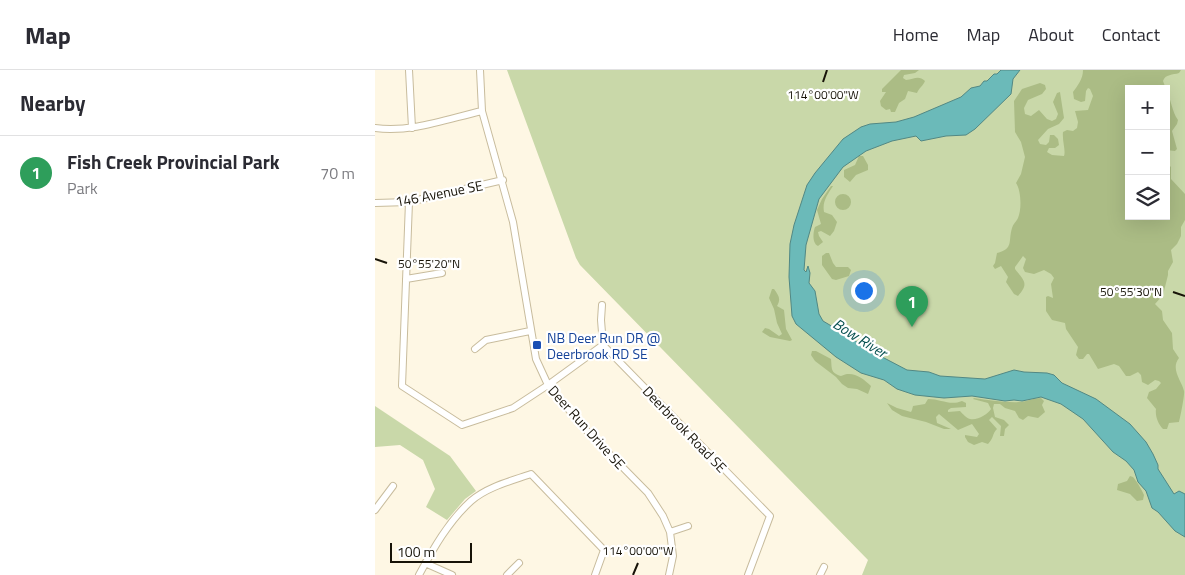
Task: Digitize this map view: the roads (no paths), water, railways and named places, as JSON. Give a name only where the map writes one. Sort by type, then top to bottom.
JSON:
[{"type":"street","points":[[409,70],[412,128]]},
{"type":"street","name":"Deer Run Drive SE","points":[[480,70],[482,111],[503,180],[513,222],[535,359],[548,385],[585,429],[648,494],[663,516],[670,532],[673,556],[669,575]]},
{"type":"street","points":[[375,128],[393,130],[412,128],[482,111]]},
{"type":"street","name":"146 Avenue SE","points":[[375,203],[409,202],[503,180]]},
{"type":"street","points":[[409,202],[402,386],[462,425],[513,408],[603,345],[601,320],[603,305]]},
{"type":"street","points":[[406,279],[442,273]]},
{"type":"street","points":[[475,349],[486,340],[530,331]]},
{"type":"street","name":"Deerbrook Road SE","points":[[603,345],[770,516],[748,575]]},
{"type":"street","points":[[419,575],[442,534],[471,501],[496,487],[531,474],[604,550],[595,575]]},
{"type":"street","points":[[375,510],[393,486]]},
{"type":"street","points":[[670,532],[688,526]]},
{"type":"street","points":[[425,563],[452,575]]},
{"type":"street","points":[[507,575],[519,563]]},
{"type":"street","points":[[820,575],[824,566]]},
{"type":"water","points":[[1001,70],[1020,70],[1013,79],[1011,94],[975,129],[966,135],[946,136],[921,141],[916,136],[892,141],[866,151],[843,167],[819,199],[806,245],[804,270],[806,272],[808,266],[810,273],[809,283],[815,291],[819,314],[823,321],[865,348],[907,370],[929,372],[940,376],[985,379],[1014,370],[1047,373],[1054,375],[1062,383],[1096,399],[1130,424],[1146,442],[1158,465],[1158,469],[1174,494],[1179,491],[1185,494],[1185,537],[1175,531],[1152,508],[1146,491],[1138,482],[1134,470],[1126,461],[1113,452],[1083,419],[1061,404],[1041,397],[1022,401],[1005,401],[972,396],[944,398],[915,395],[897,389],[884,380],[861,373],[836,357],[796,324],[792,316],[789,277],[790,244],[794,225],[807,185],[843,139],[861,127],[870,124],[896,122],[914,117],[961,97],[971,88],[980,86],[984,81],[987,81]]},
{"type":"place","name":"Fish Creek Provincial Park","points":[[912,327]]},
{"type":"place","name":"NB Deer Run DR @ Deerbrook RD SE","points":[[537,345]]},
{"type":"water label","name":"Bow River","points":[[860,338]]}]
